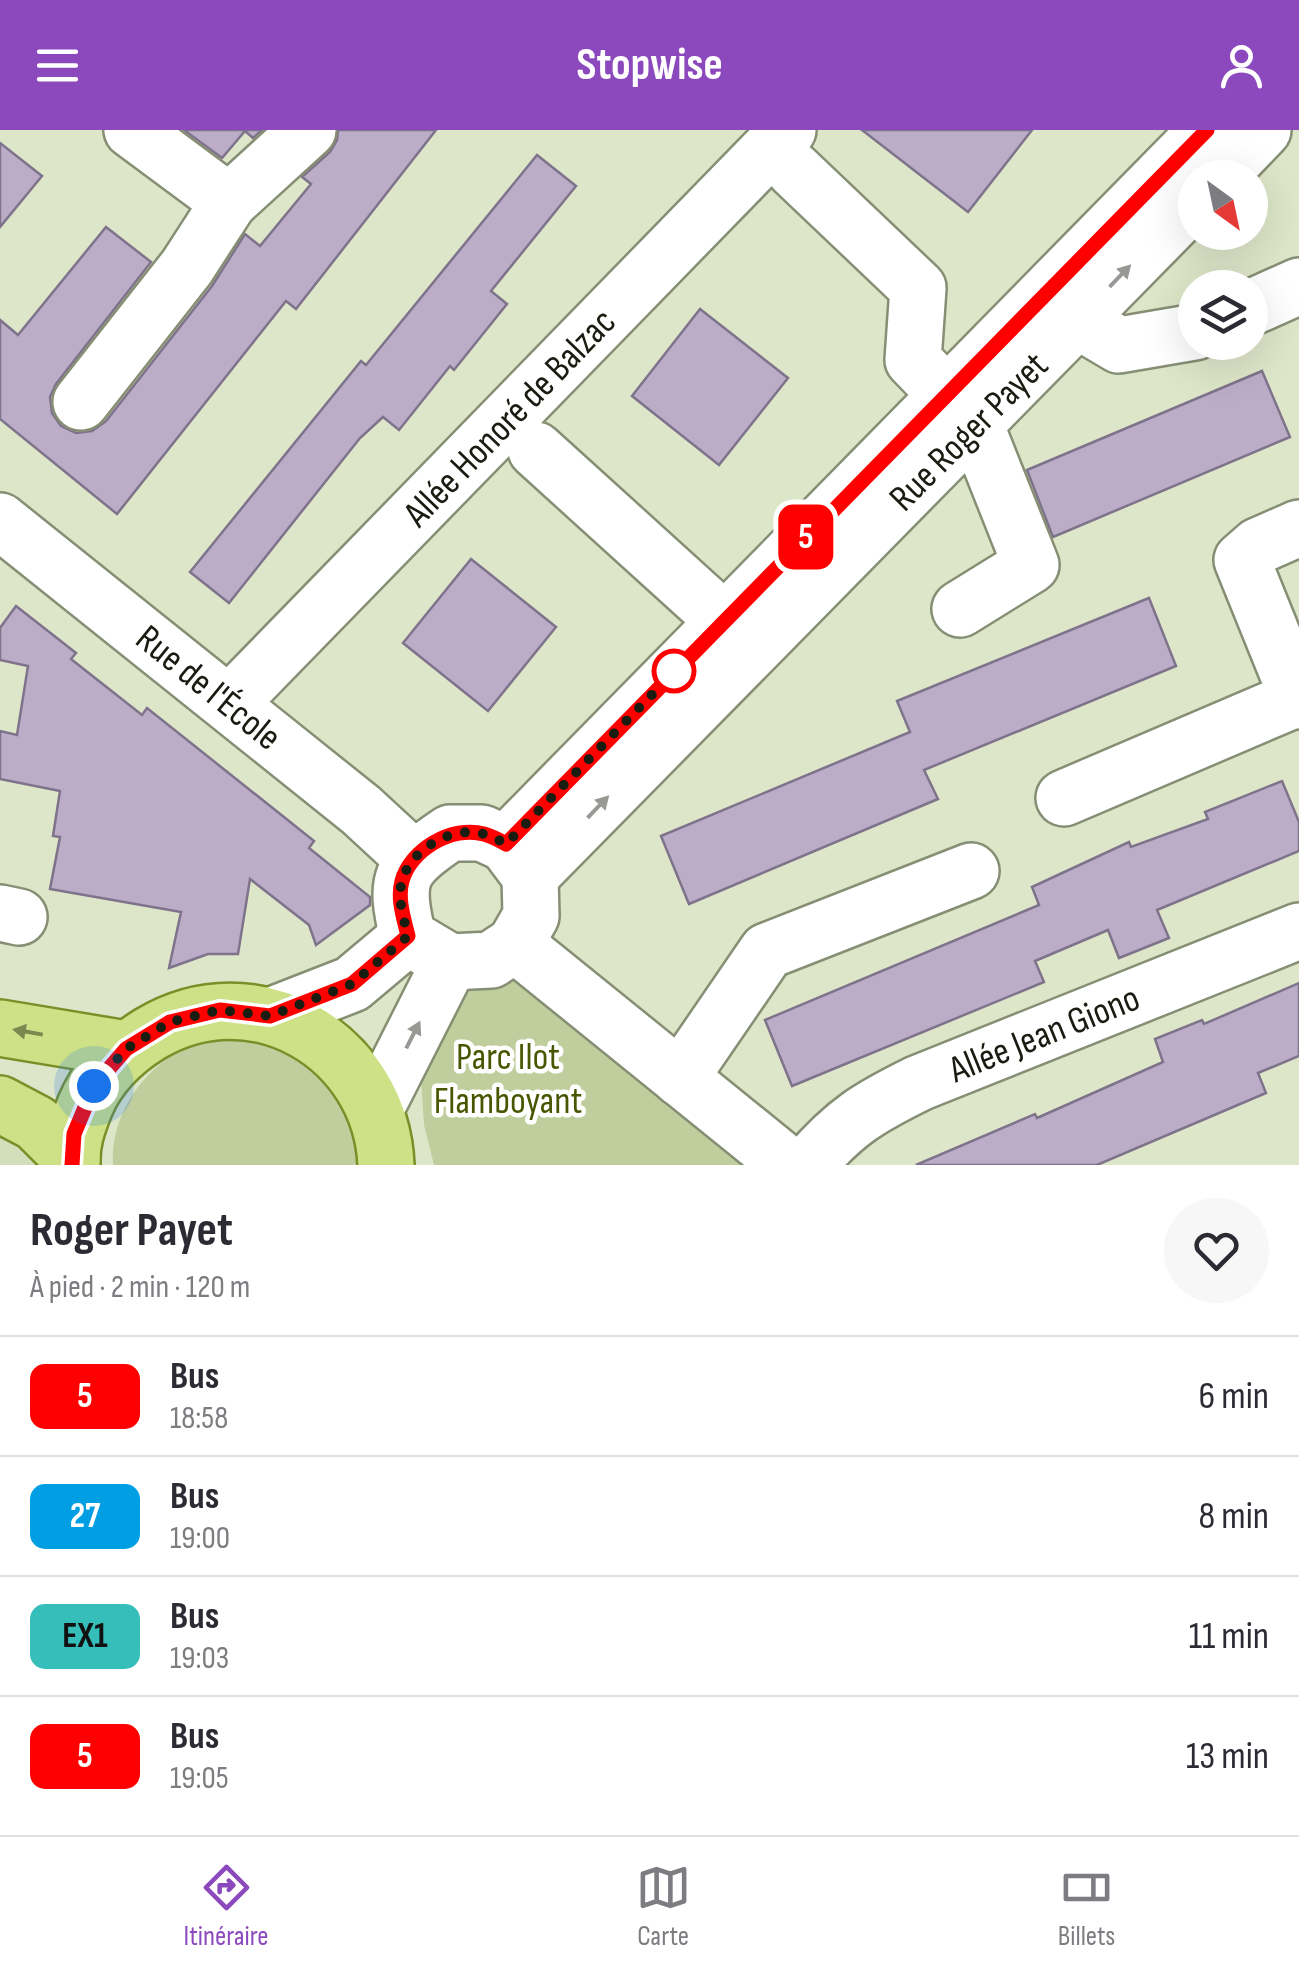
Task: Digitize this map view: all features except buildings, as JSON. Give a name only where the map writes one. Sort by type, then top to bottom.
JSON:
[{"type":"main road","points":[[72,1162],[74,1134],[94,1086],[126,1049],[170,1022],[220,1010],[270,1016],[314,1035],[351,1066],[376,1108],[386,1143],[386,1165]]},
{"type":"main road","points":[[0,1028],[126,1049]]},
{"type":"main road","points":[[0,1104],[36,1123],[72,1162]]},
{"type":"street","points":[[132,130],[229,202]]},
{"type":"street","points":[[80,402],[187,267],[229,202],[308,130]]},
{"type":"street","name":"Rue Roger Payet","points":[[518,860],[1064,304],[1207,130]]},
{"type":"street","points":[[1234,160],[1263,130]]},
{"type":"street","points":[[791,150],[918,288],[913,360],[961,409],[1030,565],[960,609]]},
{"type":"street","name":"Allée Honoré de Balzac","points":[[230,703],[791,150]]},
{"type":"street","name":"Rue Roger Payet","points":[[1064,304],[1178,213]]},
{"type":"street","points":[[1268,300],[1299,286]]},
{"type":"street","points":[[1064,304],[1119,344],[1178,335]]},
{"type":"street","points":[[536,450],[738,634]]},
{"type":"street","name":"Rue de l'École","points":[[0,520],[361,810],[413,858]]},
{"type":"street","points":[[1064,798],[1298,699],[1242,560],[1278,537]]},
{"type":"street","points":[[270,1016],[429,949],[491,960],[515,944],[531,916],[518,860],[482,832],[450,833],[413,858],[401,882],[401,908],[429,949]]},
{"type":"street","points":[[680,1078],[767,950],[972,871]]},
{"type":"street","name":"Allée Jean Giono","points":[[808,1165],[836,1132],[865,1110],[919,1083],[1299,931]]},
{"type":"street","points":[[515,944],[788,1165]]},
{"type":"street","points":[[376,1108],[429,949]]},
{"type":"shaded area","points":[[0,1128],[81,1165],[0,1165]]},
{"type":"green space","name":"Parc Ilot Flamboyant","points":[[518,972],[756,1165],[434,1165],[424,1125],[420,1062],[457,991]]},
{"type":"green space","points":[[249,1037],[312,1061],[353,1114],[362,1165],[113,1165],[113,1147],[122,1114],[153,1071],[189,1046]]},
{"type":"bus line","name":"5","points":[[72,1165],[74,1134],[94,1086],[126,1049],[170,1022],[220,1010],[270,1016],[352,984],[408,936],[401,908],[401,882],[413,858],[450,833],[482,832],[506,844],[1207,130]]},
{"type":"route","points":[[94,1086],[126,1049],[170,1022],[220,1010],[270,1016],[352,984],[408,936],[401,908],[401,882],[413,858],[450,833],[482,832],[506,844],[677,669],[674,671]]}]
